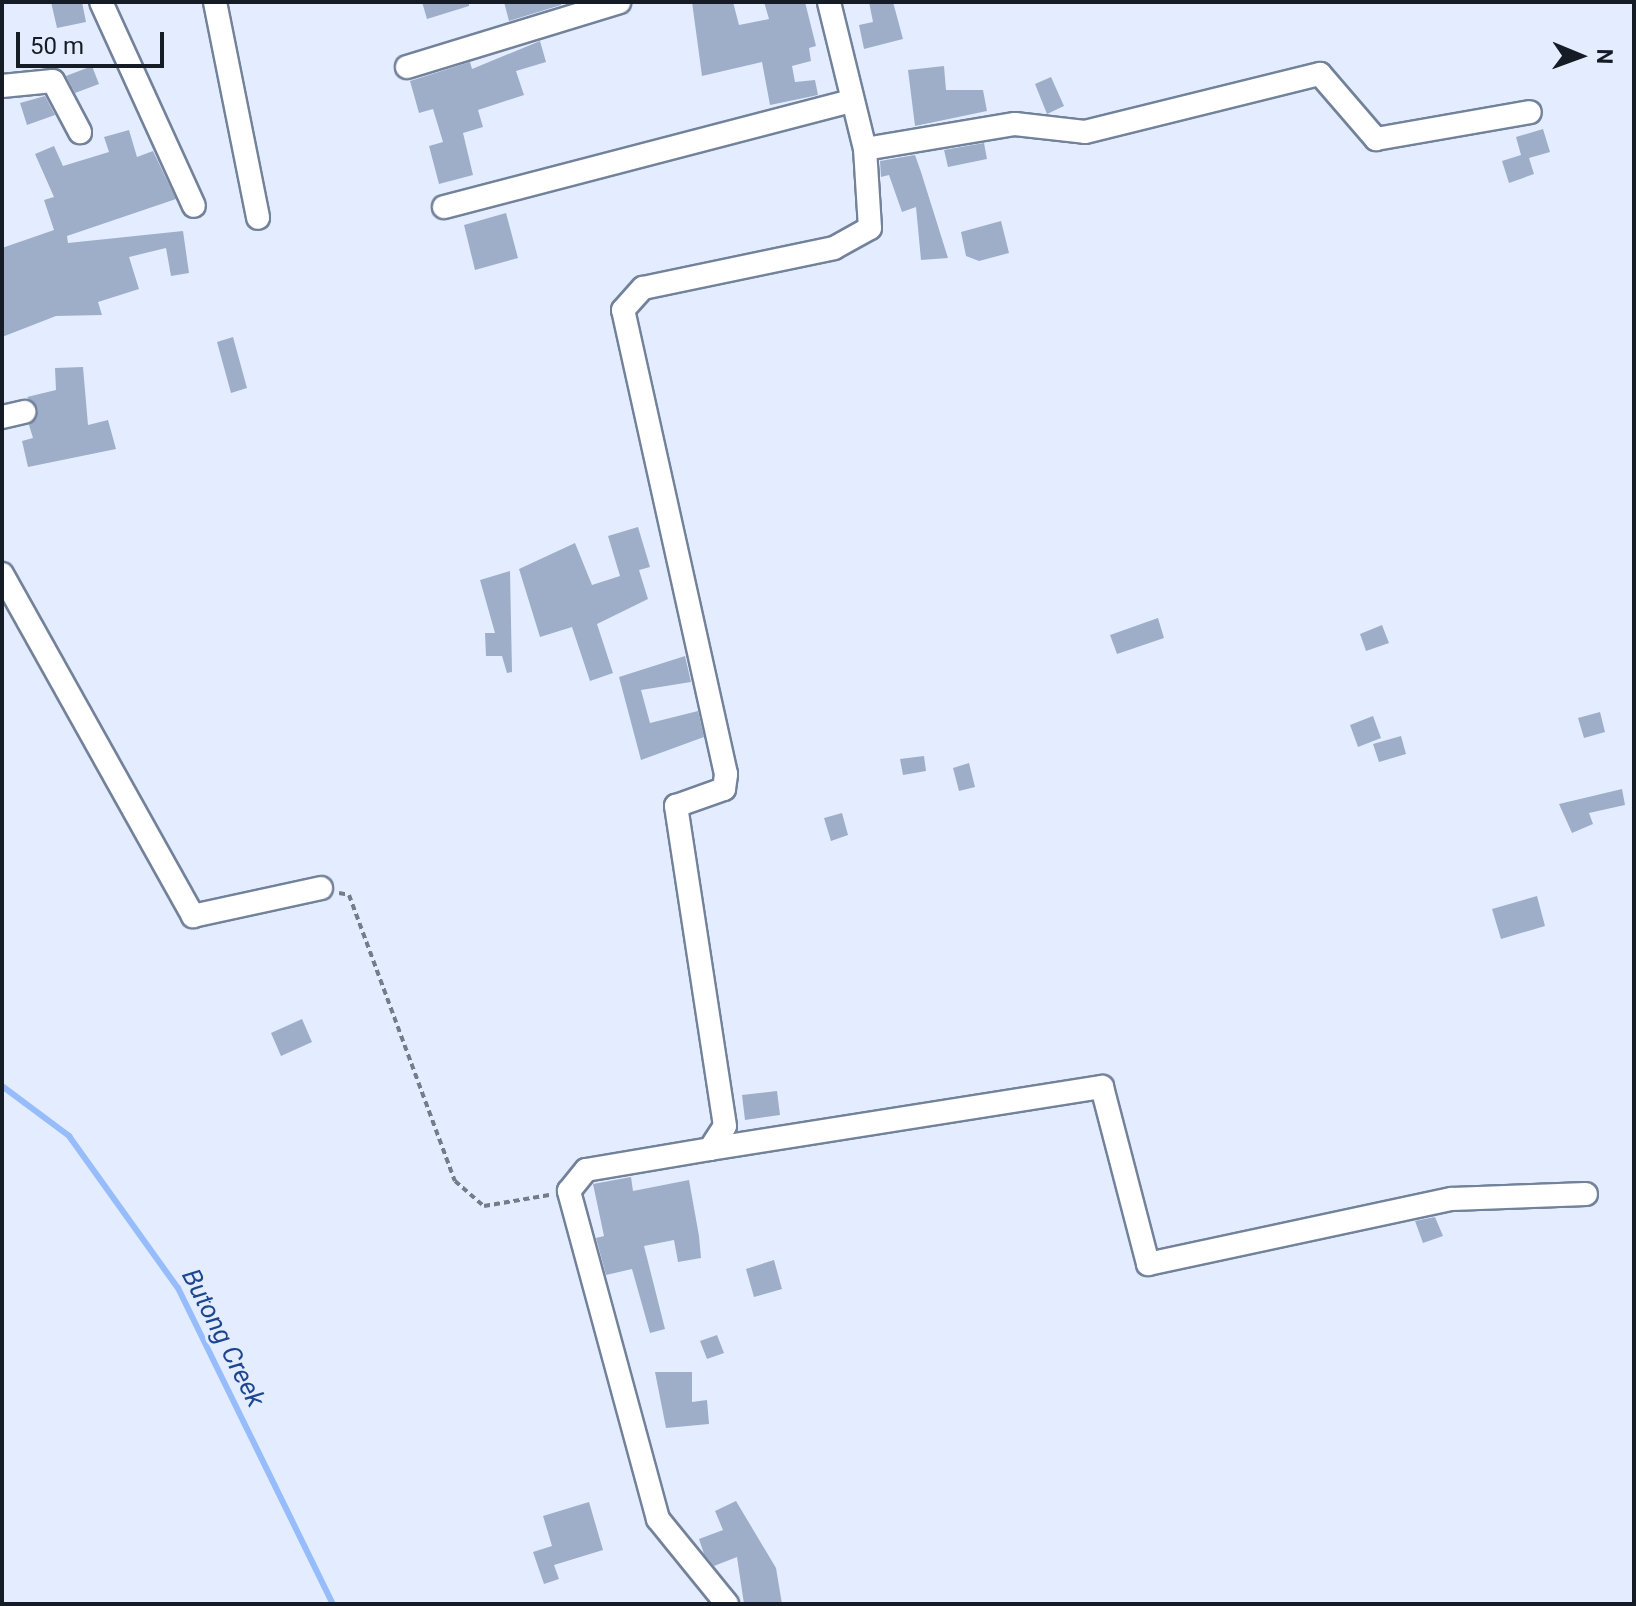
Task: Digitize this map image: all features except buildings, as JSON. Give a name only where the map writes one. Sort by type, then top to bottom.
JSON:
[{"type":"street","points":[[101,2],[194,206]]},
{"type":"street","points":[[215,2],[258,218]]},
{"type":"street","points":[[407,67],[619,2]]},
{"type":"street","points":[[710,1149],[725,1126],[676,806],[724,789],[726,774],[623,310],[643,288],[834,248],[864,235],[872,216],[865,149],[829,2]]},
{"type":"street","points":[[865,149],[1015,124],[1085,132],[1320,74],[1376,139],[1530,112]]},
{"type":"street","points":[[2,86],[53,81],[80,132]]},
{"type":"street","points":[[444,207],[852,101]]},
{"type":"street","points":[[2,574],[193,916],[321,888]]},
{"type":"street","points":[[727,1604],[658,1519],[569,1191],[586,1170],[1102,1087],[1148,1264],[1452,1199],[1586,1194]]},
{"type":"path","points":[[321,888],[349,895],[455,1181],[484,1206],[569,1191]]},
{"type":"waterway","name":"Butong Creek","points":[[2,1086],[69,1136],[178,1288],[333,1604]]}]
